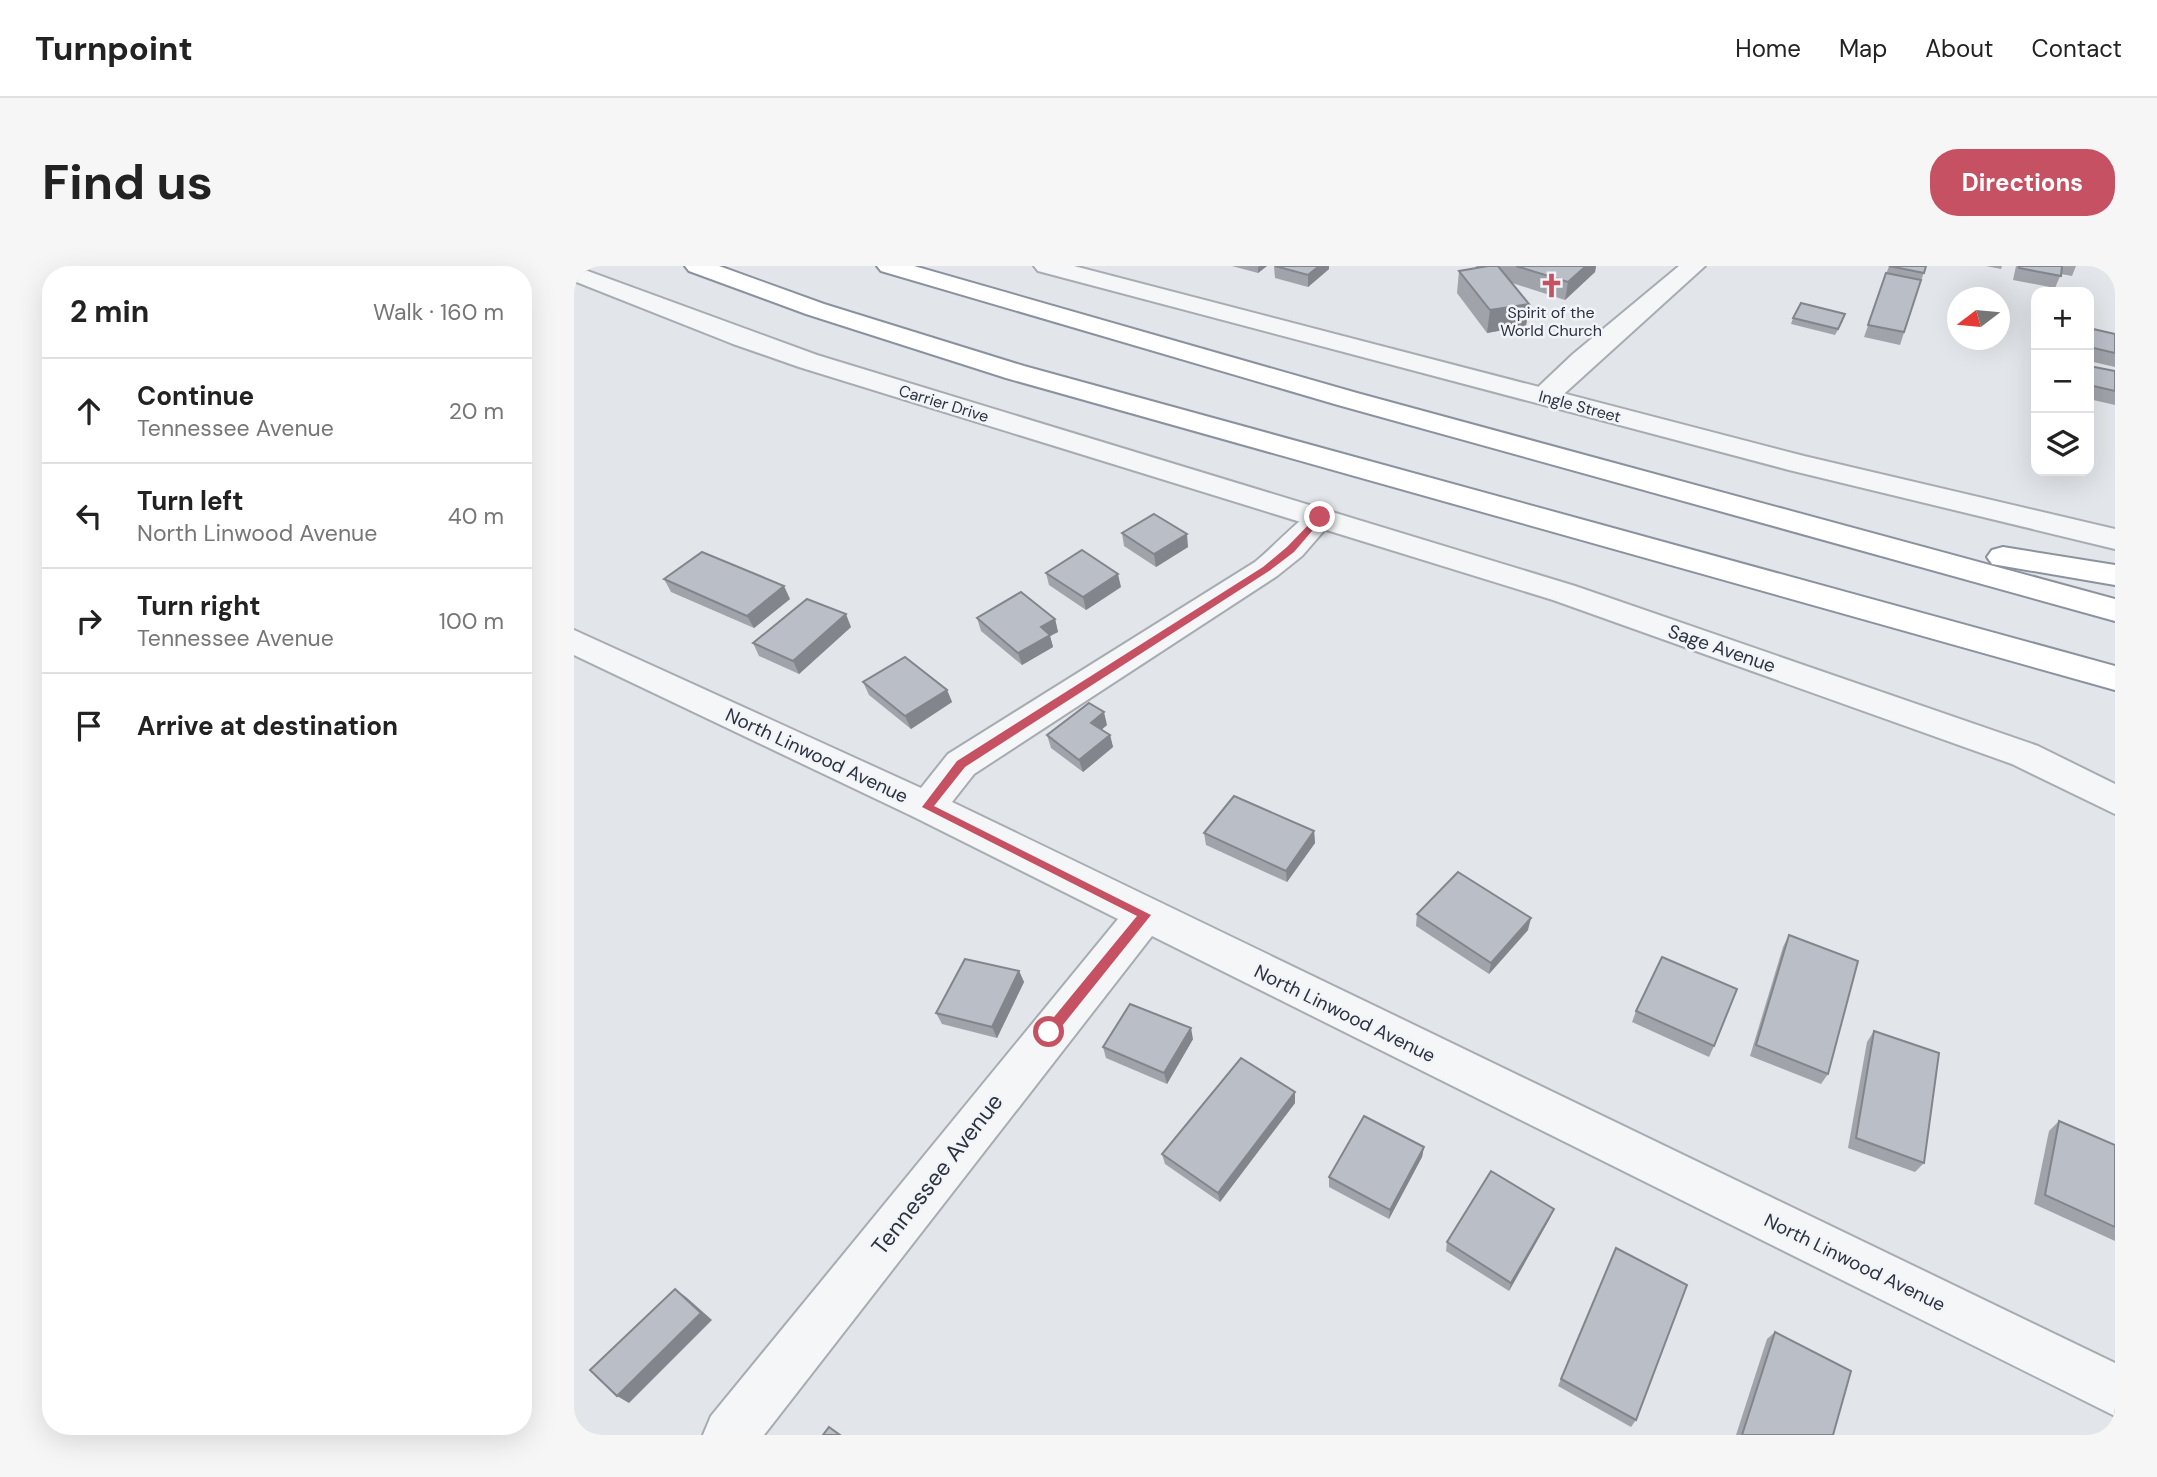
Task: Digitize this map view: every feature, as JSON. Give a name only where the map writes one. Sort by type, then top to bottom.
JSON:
[{"type":"highway","points":[[697,266],[815,309],[1028,376],[1221,432],[2115,678]]},
{"type":"highway","points":[[888,266],[1321,393],[2115,610]]},
{"type":"highway","points":[[1827,530],[2115,575]]},
{"type":"highway","points":[[1832,598],[2115,702]]},
{"type":"street","name":"Ingle Street","points":[[1046,266],[1931,497],[2115,539]]},
{"type":"street","points":[[1545,396],[1581,360],[1693,266]]},
{"type":"street","name":"Carrier Drive","points":[[574,273],[742,339],[808,361],[1320,517]]},
{"type":"street","points":[[927,807],[961,764],[1266,569],[1291,550],[1320,517]]},
{"type":"street","name":"Sage Avenue","points":[[1320,517],[1564,593],[2012,750],[2053,766],[2115,800]]},
{"type":"street","name":"North Linwood Avenue","points":[[574,641],[927,807],[2115,1390]]},
{"type":"street","name":"Tennessee Avenue","points":[[730,1435],[1145,915]]},
{"type":"building","points":[[1275,266],[1319,266],[1308,275]]},
{"type":"building","points":[[1498,266],[1529,304],[1490,310],[1459,271]]},
{"type":"building","points":[[1516,266],[1586,266],[1568,282]]},
{"type":"building","points":[[1889,266],[1926,266],[1924,273]]},
{"type":"building","points":[[2062,266],[2061,276],[2019,268]]},
{"type":"building","points":[[1886,273],[1921,280],[1904,332],[1868,325]]},
{"type":"building","points":[[1801,303],[1845,314],[1838,329],[1793,318]]},
{"type":"building","points":[[2094,329],[2115,334],[2115,353],[2094,348]]},
{"type":"building","points":[[2094,367],[2115,371],[2115,391],[2094,386]]},
{"type":"building","points":[[1154,514],[1187,534],[1154,554],[1122,533]]},
{"type":"building","points":[[1082,550],[1118,574],[1083,597],[1046,573]]},
{"type":"building","points":[[702,552],[784,586],[747,616],[664,579]]},
{"type":"building","points":[[1021,592],[1055,619],[1041,627],[1050,635],[1018,653],[977,618]]},
{"type":"building","points":[[807,599],[846,614],[793,661],[753,643]]},
{"type":"building","points":[[905,657],[947,690],[905,716],[863,682]]},
{"type":"building","points":[[1089,703],[1104,712],[1091,723],[1110,735],[1079,760],[1047,735]]},
{"type":"building","points":[[1234,796],[1314,831],[1286,871],[1204,833]]},
{"type":"building","points":[[1458,872],[1531,918],[1491,963],[1417,914]]},
{"type":"building","points":[[1789,935],[1858,961],[1828,1074],[1756,1045]]},
{"type":"building","points":[[1662,957],[1737,989],[1714,1046],[1636,1011]]},
{"type":"building","points":[[965,959],[1019,971],[992,1027],[936,1013]]},
{"type":"building","points":[[1130,1004],[1191,1028],[1164,1073],[1103,1047]]},
{"type":"building","points":[[1874,1031],[1939,1053],[1924,1163],[1856,1138]]},
{"type":"building","points":[[1241,1058],[1295,1092],[1218,1193],[1162,1154]]},
{"type":"building","points":[[1364,1116],[1424,1147],[1390,1210],[1329,1177]]},
{"type":"building","points":[[2059,1121],[2115,1145],[2115,1227],[2045,1195]]},
{"type":"building","points":[[1491,1171],[1554,1209],[1511,1283],[1447,1242]]},
{"type":"building","points":[[1616,1248],[1687,1285],[1636,1420],[1561,1379]]},
{"type":"building","points":[[675,1289],[701,1313],[617,1396],[590,1370]]},
{"type":"building","points":[[1775,1332],[1851,1371],[1833,1435],[1742,1435]]},
{"type":"building","points":[[829,1427],[840,1435],[823,1435]]},
{"type":"place","name":"Spirit of the World Church","points":[[1551,286]]},
{"type":"route","points":[[1049,1032],[1145,915],[927,807],[961,764],[1266,569],[1291,550],[1320,517]]}]
